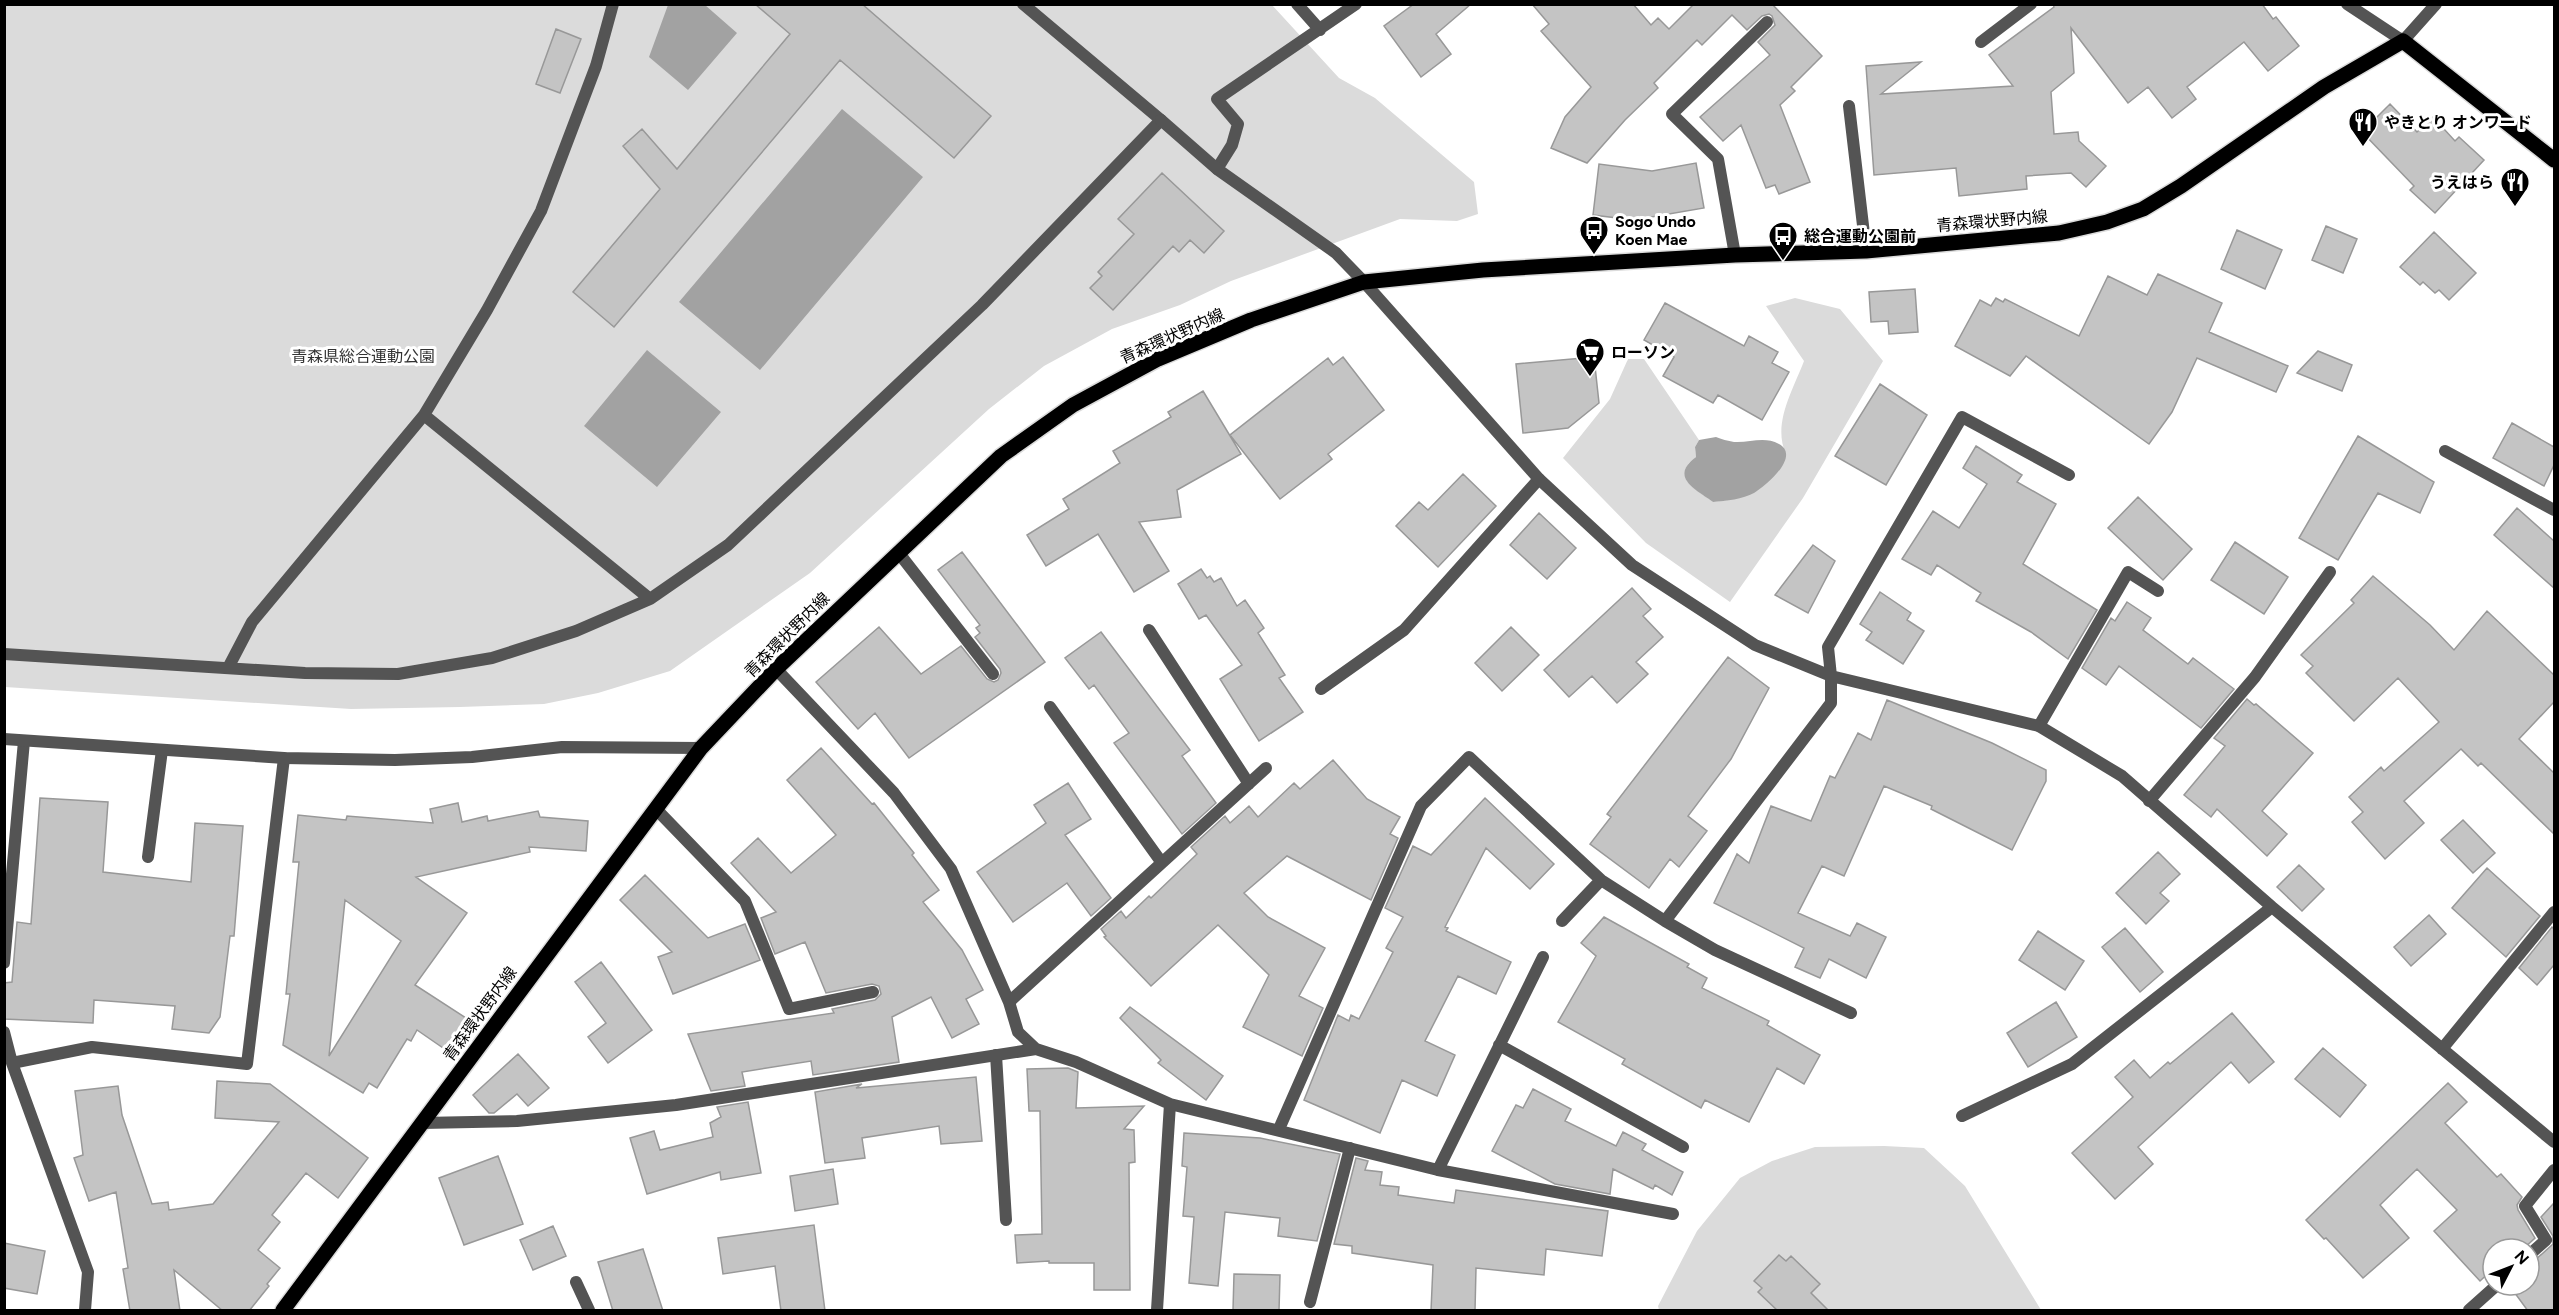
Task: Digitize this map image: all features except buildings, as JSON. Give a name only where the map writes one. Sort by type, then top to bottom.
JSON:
[{"type":"main road","points":[[2403,41],[2554,160]]},
{"type":"main road","name":"青森環状野内線","points":[[283,1311],[701,748],[777,669],[897,552],[1001,456],[1073,405],[1158,359],[1251,320],[1364,282],[1483,270],[1735,255],[1866,251],[2059,233],[2107,222],[2143,209],[2181,186],[2324,87],[2403,41]]},
{"type":"street","points":[[228,668],[252,622],[424,416],[487,310],[541,211],[596,66],[613,4]]},
{"type":"street","points":[[1023,4],[1217,169],[1336,253],[1539,479],[1632,565],[1755,645],[1831,676],[2038,726],[2122,777],[2272,907],[2554,1142]]},
{"type":"street","points":[[1297,4],[1320,30]]},
{"type":"street","points":[[1217,169],[1232,145],[1238,124],[1217,99],[1356,4]]},
{"type":"street","points":[[1981,42],[2031,4]]},
{"type":"street","points":[[2347,4],[2403,41],[2436,4]]},
{"type":"street","points":[[1735,255],[1718,159],[1672,114],[1767,22]]},
{"type":"street","points":[[1849,106],[1866,251]]},
{"type":"street","points":[[4,654],[305,674],[398,674],[492,658],[576,631],[650,599],[728,545],[982,305],[1161,120]]},
{"type":"street","points":[[424,416],[650,599]]},
{"type":"street","points":[[1665,921],[1831,703],[1828,647],[1962,417],[2069,475]]},
{"type":"street","points":[[2445,451],[2554,510]]},
{"type":"street","points":[[1321,689],[1404,630],[1539,479]]},
{"type":"street","points":[[897,552],[993,674]]},
{"type":"street","points":[[2038,726],[2128,572],[2158,591]]},
{"type":"street","points":[[2149,801],[2255,677],[2330,572]]},
{"type":"street","points":[[1149,630],[1249,784]]},
{"type":"street","points":[[777,669],[894,793],[951,869],[1009,1002],[1018,1032],[1036,1048],[1076,1062],[1170,1104],[1438,1170],[1673,1214]]},
{"type":"street","points":[[1050,707],[1162,863]]},
{"type":"street","points":[[4,739],[284,759],[395,760],[472,757],[562,747],[701,748]]},
{"type":"street","points":[[4,963],[24,741]]},
{"type":"street","points":[[148,857],[162,750]]},
{"type":"street","points":[[1279,1129],[1421,806],[1469,757],[1601,880],[1715,950],[1851,1013]]},
{"type":"street","points":[[12,1063],[92,1047],[247,1064],[284,759]]},
{"type":"street","points":[[1009,1002],[1266,768]]},
{"type":"street","points":[[656,809],[745,902],[789,1009],[873,992]]},
{"type":"street","points":[[1562,921],[1601,880]]},
{"type":"street","points":[[1962,1116],[2072,1064],[2272,907]]},
{"type":"street","points":[[2442,1049],[2554,912]]},
{"type":"street","points":[[1438,1170],[1543,957]]},
{"type":"street","points":[[4,1032],[12,1063],[88,1272],[85,1311]]},
{"type":"street","points":[[1499,1045],[1683,1147]]},
{"type":"street","points":[[422,1124],[517,1121],[676,1105],[1036,1048]]},
{"type":"street","points":[[996,1054],[1006,1220]]},
{"type":"street","points":[[1157,1311],[1170,1104]]},
{"type":"street","points":[[1310,1302],[1350,1148]]},
{"type":"street","points":[[2541,1245],[2546,1240],[2525,1206],[2554,1170]]},
{"type":"street","points":[[576,1282],[588,1311]]},
{"type":"street","points":[[2469,1311],[2484,1297]]},
{"type":"green space","name":"青森県総合運動公園","points":[[4,5],[1272,5],[1339,78],[1375,98],[1474,182],[1478,214],[1457,221],[1400,219],[1231,281],[1180,305],[1112,329],[1044,366],[989,409],[810,573],[670,671],[598,693],[544,704],[460,707],[351,709],[5,687]]},
{"type":"green space","points":[[1795,298],[1840,309],[1883,361],[1803,498],[1730,602],[1646,543],[1563,458],[1610,399],[1628,359],[1644,359],[1699,440],[1695,447],[1696,457],[1688,464],[1685,471],[1688,482],[1713,502],[1738,498],[1766,484],[1786,454],[1782,443],[1783,419],[1804,361],[1766,306]]},
{"type":"green space","points":[[1815,1147],[1924,1148],[1965,1186],[2041,1310],[1659,1310],[1658,1306],[1697,1231],[1740,1178],[1772,1161]]},
{"type":"shaded area","points":[[668,5],[705,5],[737,33],[688,90],[649,57]]},
{"type":"shaded area","points":[[842,109],[923,177],[760,370],[679,302]]},
{"type":"shaded area","points":[[647,350],[721,412],[657,487],[584,426]]},
{"type":"shaded area","points":[[1716,437],[1734,442],[1762,440],[1779,444],[1785,449],[1784,463],[1773,478],[1754,493],[1740,498],[1713,502],[1688,482],[1685,471],[1688,464],[1696,457],[1695,447],[1699,440]]},
{"type":"place","name":"やきとり オンワード","points":[[2363,148]]},
{"type":"place","name":"うえはら","points":[[2515,208]]},
{"type":"place","name":"Sogo Undo Koen Mae","points":[[1594,256]]},
{"type":"place","name":"総合運動公園前","points":[[1783,262]]},
{"type":"place","name":"ローソン","points":[[1590,378]]}]
